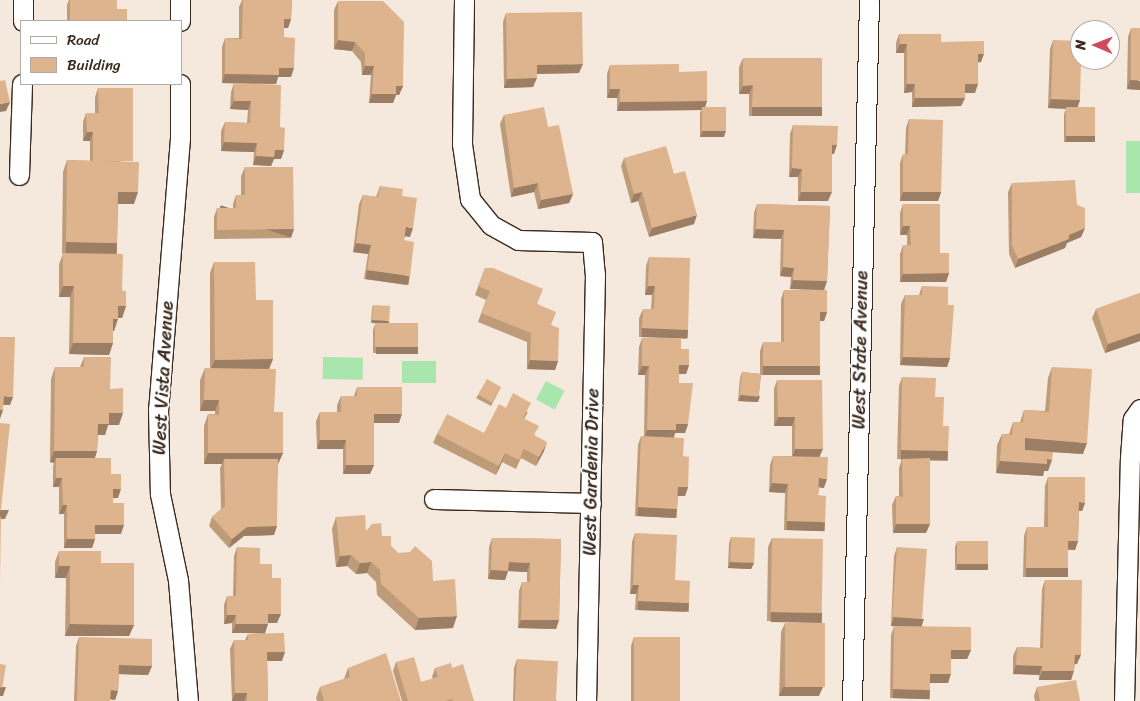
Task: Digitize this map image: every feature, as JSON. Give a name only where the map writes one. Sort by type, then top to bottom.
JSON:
[{"type":"street","points":[[23,0],[23,20]]},
{"type":"street","points":[[180,0],[180,20]]},
{"type":"street","name":"West Gardenia Drive","points":[[464,0],[462,144],[470,199],[491,225],[518,240],[592,242],[595,274],[586,701]]},
{"type":"street","name":"West State Avenue","points":[[852,701],[869,0]]},
{"type":"street","points":[[19,175],[22,85]]},
{"type":"street","name":"West Vista Avenue","points":[[180,85],[180,138],[158,409],[160,494],[178,580],[188,701]]},
{"type":"street","points":[[1124,701],[1130,458],[1133,419],[1140,409]]},
{"type":"street","points":[[434,499],[591,503]]},
{"type":"green space","points":[[1126,141],[1140,141],[1140,193],[1126,193]]},
{"type":"green space","points":[[323,357],[363,358],[363,380],[323,379]]},
{"type":"green space","points":[[402,361],[436,361],[436,383],[402,383]]},
{"type":"green space","points":[[546,381],[565,391],[555,409],[536,400]]},
{"type":"building","points":[[70,0],[117,0],[117,9],[127,9],[127,20],[70,20]]},
{"type":"building","points":[[243,0],[292,0],[291,19],[284,19],[284,37],[295,38],[294,68],[279,68],[279,75],[225,74],[225,38],[242,39]]},
{"type":"building","points":[[338,1],[383,1],[404,22],[403,86],[396,86],[396,94],[372,94],[374,66],[365,66],[365,53],[355,42],[338,40]]},
{"type":"building","points":[[582,12],[583,64],[537,65],[537,78],[507,79],[506,13]]},
{"type":"building","points":[[1131,28],[1140,28],[1140,80],[1131,80]]},
{"type":"building","points":[[899,34],[941,34],[941,42],[984,41],[984,54],[978,54],[978,84],[965,84],[965,98],[915,98],[915,84],[907,84],[907,44],[900,44]]},
{"type":"building","points":[[1053,40],[1070,41],[1070,70],[1081,70],[1080,100],[1051,99]]},
{"type":"building","points":[[743,58],[822,58],[822,107],[752,107],[753,85],[743,86]]},
{"type":"building","points":[[679,64],[679,72],[707,71],[707,101],[620,102],[620,89],[610,89],[610,65]]},
{"type":"building","points":[[5,80],[10,102],[0,104],[0,81]]},
{"type":"building","points":[[234,83],[281,85],[280,127],[285,128],[284,150],[275,150],[274,157],[256,156],[257,143],[224,142],[225,122],[250,123],[251,101],[234,101]]},
{"type":"building","points":[[98,88],[133,88],[133,161],[93,161],[93,132],[87,132],[86,113],[99,113]]},
{"type":"building","points":[[544,107],[548,127],[559,125],[573,194],[541,200],[538,183],[514,188],[504,115]]},
{"type":"building","points":[[702,107],[726,107],[726,131],[702,131]]},
{"type":"building","points":[[1066,107],[1095,107],[1095,136],[1066,136]]},
{"type":"building","points":[[909,119],[943,120],[941,192],[903,192],[903,154],[908,154]]},
{"type":"building","points":[[793,125],[838,126],[837,145],[832,145],[832,192],[801,192],[802,169],[792,168]]},
{"type":"building","points":[[666,146],[674,174],[685,171],[697,215],[652,228],[642,192],[634,194],[624,158]]},
{"type":"building","points":[[67,160],[139,162],[138,192],[118,192],[117,243],[66,242]]},
{"type":"building","points":[[245,167],[293,167],[294,229],[217,230],[217,208],[236,208],[236,195],[245,195]]},
{"type":"building","points":[[1075,180],[1077,205],[1085,208],[1085,228],[1069,235],[1069,239],[1018,259],[1012,245],[1012,183]]},
{"type":"building","points":[[380,186],[403,189],[402,196],[417,198],[413,228],[406,227],[404,240],[414,242],[410,276],[367,270],[371,245],[356,243],[363,195],[378,197]]},
{"type":"building","points":[[757,204],[830,206],[827,281],[793,280],[794,268],[783,267],[784,230],[756,229]]},
{"type":"building","points":[[903,204],[940,204],[940,253],[949,253],[949,273],[903,274],[903,245],[911,245],[910,226],[903,226]]},
{"type":"building","points":[[63,253],[123,254],[122,291],[126,291],[126,306],[118,306],[118,319],[113,319],[113,343],[73,343],[74,286],[63,286]]},
{"type":"building","points":[[649,257],[690,258],[688,330],[642,328],[643,309],[654,309],[655,286],[648,286]]},
{"type":"building","points":[[214,262],[255,262],[256,300],[273,300],[273,359],[215,360]]},
{"type":"building","points":[[485,268],[493,268],[543,289],[537,304],[556,312],[551,325],[559,328],[558,361],[530,360],[531,333],[481,313],[490,291],[478,286]]},
{"type":"building","points":[[922,286],[948,287],[948,305],[954,305],[950,358],[903,357],[905,295],[922,295]]},
{"type":"building","points":[[784,290],[827,290],[827,312],[820,312],[820,366],[763,366],[763,342],[784,342]]},
{"type":"building","points":[[1140,293],[1140,333],[1108,344],[1096,309]]},
{"type":"building","points":[[373,305],[390,306],[389,321],[372,320]]},
{"type":"building","points":[[375,323],[418,323],[418,347],[375,347]]},
{"type":"building","points":[[0,337],[15,337],[13,397],[4,396],[3,410],[0,410]]},
{"type":"building","points":[[642,338],[681,338],[681,349],[689,349],[689,365],[679,365],[679,383],[693,383],[688,424],[676,424],[676,430],[647,430],[649,366],[642,366]]},
{"type":"building","points":[[84,357],[111,357],[110,389],[123,388],[123,413],[109,413],[109,424],[98,424],[97,451],[54,451],[55,367],[84,367]]},
{"type":"building","points":[[1052,367],[1092,369],[1087,443],[1025,438],[1025,450],[1053,452],[1052,460],[1047,459],[1047,464],[1000,461],[1002,434],[1012,435],[1013,422],[1023,422],[1024,410],[1049,412]]},
{"type":"building","points":[[205,368],[276,369],[274,412],[283,412],[283,453],[208,453],[208,414],[219,415],[219,400],[204,400]]},
{"type":"building","points":[[742,372],[761,374],[758,397],[740,395]]},
{"type":"building","points":[[902,377],[936,378],[935,397],[944,397],[943,426],[949,426],[948,451],[901,450]]},
{"type":"building","points":[[487,379],[501,387],[492,403],[478,395]]},
{"type":"building","points":[[777,380],[822,380],[823,449],[795,449],[795,417],[778,417]]},
{"type":"building","points":[[357,387],[402,387],[402,414],[374,414],[374,465],[346,465],[346,440],[320,440],[320,412],[341,412],[341,396],[357,396]]},
{"type":"building","points":[[513,393],[531,403],[523,418],[539,426],[534,435],[547,442],[539,457],[524,449],[519,460],[505,453],[499,466],[437,434],[447,414],[484,433],[499,404],[506,408]]},
{"type":"building","points":[[0,423],[10,424],[0,510]]},
{"type":"building","points":[[641,436],[684,438],[683,456],[689,457],[688,487],[678,487],[677,509],[638,507]]},
{"type":"building","points":[[773,456],[828,457],[827,479],[819,478],[818,495],[826,496],[825,522],[787,521],[788,484],[772,483]]},
{"type":"building","points":[[56,458],[111,458],[111,474],[121,474],[121,489],[113,489],[113,503],[124,503],[124,525],[95,525],[95,539],[67,539],[67,505],[63,505],[62,478],[56,478]]},
{"type":"building","points":[[930,458],[930,524],[896,524],[896,496],[903,497],[902,459]]},
{"type":"building","points":[[224,459],[278,459],[277,526],[247,527],[232,539],[212,517],[225,506]]},
{"type":"building","points":[[1048,477],[1085,477],[1085,503],[1079,502],[1078,541],[1068,541],[1068,568],[1026,568],[1027,527],[1048,527]]},
{"type":"building","points":[[365,515],[366,531],[372,524],[381,523],[382,536],[391,536],[391,546],[398,553],[410,552],[415,546],[432,561],[433,581],[455,579],[457,616],[419,618],[381,584],[380,570],[371,562],[360,563],[351,555],[340,556],[336,517]]},
{"type":"building","points":[[0,517],[1,517],[0,582]]},
{"type":"building","points":[[635,533],[677,535],[675,580],[690,581],[689,603],[638,601],[639,585],[633,585]]},
{"type":"building","points":[[731,537],[755,538],[754,563],[730,562]]},
{"type":"building","points":[[492,538],[561,539],[559,620],[521,620],[522,582],[530,582],[530,563],[509,562],[508,571],[491,570]]},
{"type":"building","points":[[772,538],[823,539],[822,613],[771,612]]},
{"type":"building","points":[[957,541],[988,541],[988,564],[957,564]]},
{"type":"building","points":[[237,547],[260,548],[260,564],[272,564],[272,578],[281,578],[281,614],[268,614],[268,624],[236,624],[236,615],[227,615],[227,596],[236,596]]},
{"type":"building","points":[[897,547],[927,549],[922,619],[892,617]]},
{"type":"building","points":[[59,551],[101,551],[101,563],[134,563],[134,625],[70,624],[70,566],[59,566]]},
{"type":"building","points":[[1045,580],[1082,580],[1081,655],[1075,655],[1074,671],[1042,671],[1042,666],[1016,665],[1017,647],[1043,648]]},
{"type":"building","points":[[785,623],[825,623],[825,687],[785,687]]},
{"type":"building","points":[[894,626],[971,627],[971,650],[951,650],[951,674],[930,674],[930,690],[893,689]]},
{"type":"building","points":[[284,633],[285,652],[267,652],[268,701],[247,701],[247,693],[235,693],[234,640],[248,640],[248,634]]},
{"type":"building","points":[[79,637],[152,639],[152,666],[119,665],[118,691],[111,690],[110,701],[77,701]]},
{"type":"building","points":[[634,637],[680,637],[680,701],[634,701]]},
{"type":"building","points":[[386,653],[401,701],[324,701],[320,687],[350,677],[348,668]]},
{"type":"building","points":[[414,657],[421,682],[438,677],[435,668],[451,663],[452,668],[463,664],[474,701],[453,701],[452,699],[445,701],[408,701],[396,662]]},
{"type":"building","points":[[517,659],[558,661],[556,701],[515,701]]},
{"type":"building","points":[[0,664],[6,665],[2,688],[0,687]]},
{"type":"building","points":[[1076,680],[1080,701],[1040,701],[1037,687]]}]
